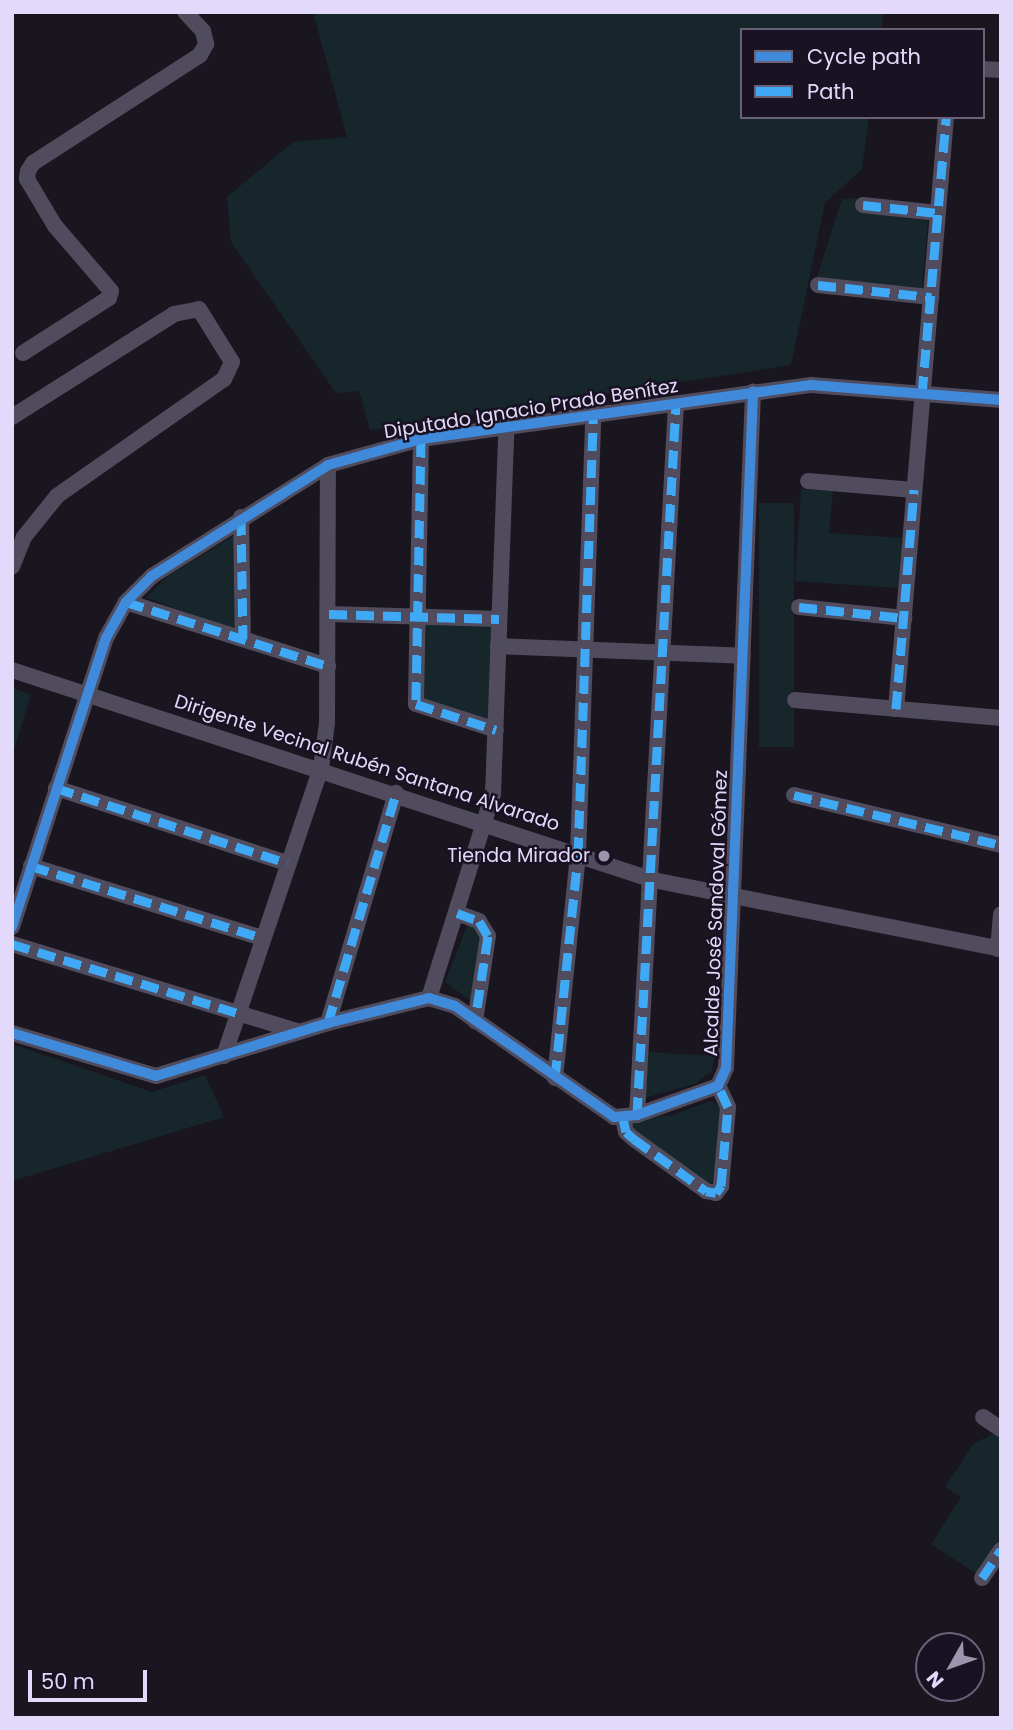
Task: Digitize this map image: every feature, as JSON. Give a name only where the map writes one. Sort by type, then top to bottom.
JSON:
[{"type":"street","points":[[23,353],[109,298],[111,291],[55,226],[27,179],[28,171],[33,163],[200,55],[206,44],[203,31],[185,12]]},
{"type":"street","points":[[896,709],[946,119]]},
{"type":"street","points":[[863,205],[938,213]]},
{"type":"street","points":[[818,285],[931,297]]},
{"type":"street","points":[[12,418],[174,314],[199,309],[232,362],[224,379],[57,496],[24,537],[13,564]]},
{"type":"street","name":"Diputado Ignacio Prado Benítez","points":[[87,694],[106,638],[126,601],[152,576],[241,517],[328,465],[421,439],[506,431],[811,384],[1001,400]]},
{"type":"street","name":"Alcalde José Sandoval Gómez","points":[[718,1086],[726,1068],[753,393]]},
{"type":"street","points":[[12,1033],[144,1075],[224,1056],[328,1023],[429,998],[455,1006],[604,1113],[630,1116],[718,1086],[728,1107],[721,1186],[716,1193],[706,1191],[634,1139],[624,1127],[630,1116],[653,880],[677,405]]},
{"type":"street","points":[[555,1078],[578,855],[582,650],[593,418]]},
{"type":"street","points":[[429,998],[488,823],[496,730],[506,431]]},
{"type":"street","points":[[421,439],[416,704],[496,730]]},
{"type":"street","points":[[224,1056],[321,768],[328,666],[328,465]]},
{"type":"street","points":[[808,481],[914,490]]},
{"type":"street","points":[[241,517],[243,639]]},
{"type":"street","points":[[126,601],[328,666]]},
{"type":"street","points":[[799,607],[904,618]]},
{"type":"street","points":[[329,614],[499,619]]},
{"type":"street","points":[[498,646],[743,656]]},
{"type":"street","name":"Dirigente Vecinal Rubén Santana Alvarado","points":[[12,670],[321,768],[653,880],[1000,949]]},
{"type":"street","points":[[12,927],[87,694]]},
{"type":"street","points":[[795,700],[1001,718]]},
{"type":"street","points":[[56,788],[287,863]]},
{"type":"street","points":[[328,1023],[396,793]]},
{"type":"street","points":[[794,795],[1001,845]]},
{"type":"street","points":[[31,866],[262,938]]},
{"type":"street","points":[[457,913],[479,921],[488,936],[475,1021]]},
{"type":"street","points":[[1000,949],[1001,914]]},
{"type":"street","points":[[12,944],[299,1032]]},
{"type":"street","points":[[982,1417],[1001,1429]]},
{"type":"street","points":[[982,1578],[1001,1550]]},
{"type":"shaded area","points":[[313,12],[884,12],[881,28],[740,28],[740,119],[869,119],[862,169],[825,203],[791,365],[370,430],[359,391],[336,393],[231,242],[227,197],[293,142],[347,137]]},
{"type":"shaded area","points":[[861,198],[861,212],[928,221],[922,288],[817,277],[842,199]]},
{"type":"shaded area","points":[[801,489],[833,491],[829,533],[902,538],[898,588],[795,581]]},
{"type":"shaded area","points":[[759,503],[794,503],[794,747],[759,747]]},
{"type":"shaded area","points":[[236,534],[238,633],[146,597],[168,576]]},
{"type":"shaded area","points":[[419,618],[498,620],[494,729],[418,703]]},
{"type":"shaded area","points":[[12,688],[31,694],[12,757]]},
{"type":"shaded area","points":[[469,921],[482,934],[471,1001],[445,982]]},
{"type":"shaded area","points":[[12,1044],[152,1092],[205,1075],[224,1117],[12,1181]]},
{"type":"shaded area","points":[[648,1052],[714,1056],[712,1071],[695,1084],[644,1098]]},
{"type":"shaded area","points":[[711,1101],[723,1109],[714,1182],[706,1184],[630,1130],[627,1121],[672,1115]]},
{"type":"shaded area","points":[[994,1433],[1001,1437],[1001,1541],[977,1574],[931,1544],[961,1497],[945,1487],[973,1444]]},
{"type":"marked path","points":[[922,394],[946,119]]},
{"type":"marked path","points":[[863,205],[938,213]]},
{"type":"marked path","points":[[818,285],[931,297]]},
{"type":"marked path","points":[[637,1115],[676,405]]},
{"type":"marked path","points":[[555,1078],[578,855],[593,418]]},
{"type":"marked path","points":[[421,439],[416,704],[496,730]]},
{"type":"marked path","points":[[896,709],[914,490]]},
{"type":"marked path","points":[[241,517],[243,639]]},
{"type":"marked path","points":[[126,602],[328,666]]},
{"type":"marked path","points":[[799,607],[904,618]]},
{"type":"marked path","points":[[329,614],[499,619]]},
{"type":"marked path","points":[[56,788],[287,863]]},
{"type":"marked path","points":[[328,1023],[396,793]]},
{"type":"marked path","points":[[794,795],[1001,845]]},
{"type":"marked path","points":[[31,866],[262,938]]},
{"type":"marked path","points":[[457,913],[479,921],[488,936],[475,1021]]},
{"type":"marked path","points":[[12,944],[238,1013]]},
{"type":"marked path","points":[[623,1118],[626,1132],[634,1139],[706,1191],[716,1193],[721,1186],[728,1107],[718,1086]]},
{"type":"marked path","points":[[982,1578],[1001,1550]]},
{"type":"cycle path","points":[[12,927],[106,638],[126,602],[152,576],[328,465],[421,439],[811,385],[1001,400]]},
{"type":"cycle path","points":[[12,1033],[156,1076],[328,1023],[429,998],[455,1006],[614,1117],[637,1115],[718,1086],[726,1068],[753,392]]},
{"type":"place","name":"Tienda Mirador","points":[[604,856]]}]
